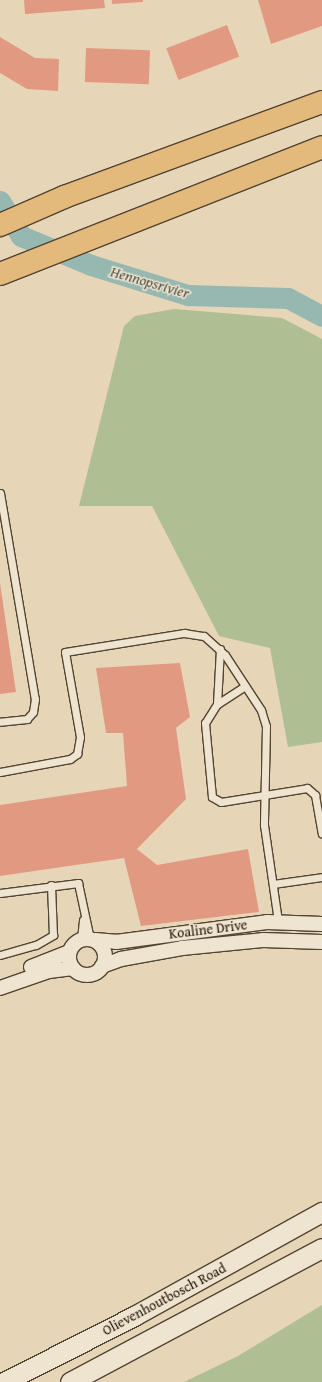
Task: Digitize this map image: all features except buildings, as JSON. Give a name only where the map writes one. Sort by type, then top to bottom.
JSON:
[{"type":"highway","points":[[0,225],[64,198],[322,102]]},
{"type":"highway","points":[[0,274],[107,229],[322,146]]},
{"type":"main road","name":"Olievenhoutbosch Road","points":[[4,1382],[134,1316],[322,1212]]},
{"type":"main road","points":[[70,1382],[322,1248]]},
{"type":"street","name":"Koaline Drive","points":[[89,939],[116,942],[278,921],[322,924]]},
{"type":"street","points":[[278,921],[279,940]]},
{"type":"street","points":[[0,978],[69,952],[89,939],[104,949],[102,966],[88,975],[73,968],[49,971],[0,988]]},
{"type":"street","name":"Koaline Drive","points":[[102,966],[121,959],[182,948],[279,940],[322,942]]},
{"type":"street","points":[[69,952],[73,968]]},
{"type":"lane","points":[[0,494],[35,699],[33,712],[27,718],[0,722]]},
{"type":"lane","points":[[0,772],[70,759],[77,754],[80,737],[65,652],[184,633],[204,636],[220,649],[246,686],[261,710],[266,726],[267,770],[263,795],[278,921]]},
{"type":"lane","points":[[217,704],[220,649]]},
{"type":"lane","points":[[246,686],[217,704],[205,723],[212,797],[221,802],[311,789],[322,833]]},
{"type":"lane","points":[[273,884],[322,877]]},
{"type":"lane","points":[[0,894],[51,885],[78,883],[83,918],[89,939]]},
{"type":"lane","points":[[0,955],[36,945],[53,934],[51,885]]},
{"type":"green space","points":[[174,309],[282,318],[322,339],[322,742],[288,747],[270,648],[219,636],[152,506],[79,506],[124,326],[135,316]]},
{"type":"green space","points":[[322,1305],[322,1382],[184,1382],[238,1356]]},
{"type":"waterway","name":"Hennopsrivier","points":[[0,201],[21,236],[91,265],[188,295],[288,298],[322,316]]}]
